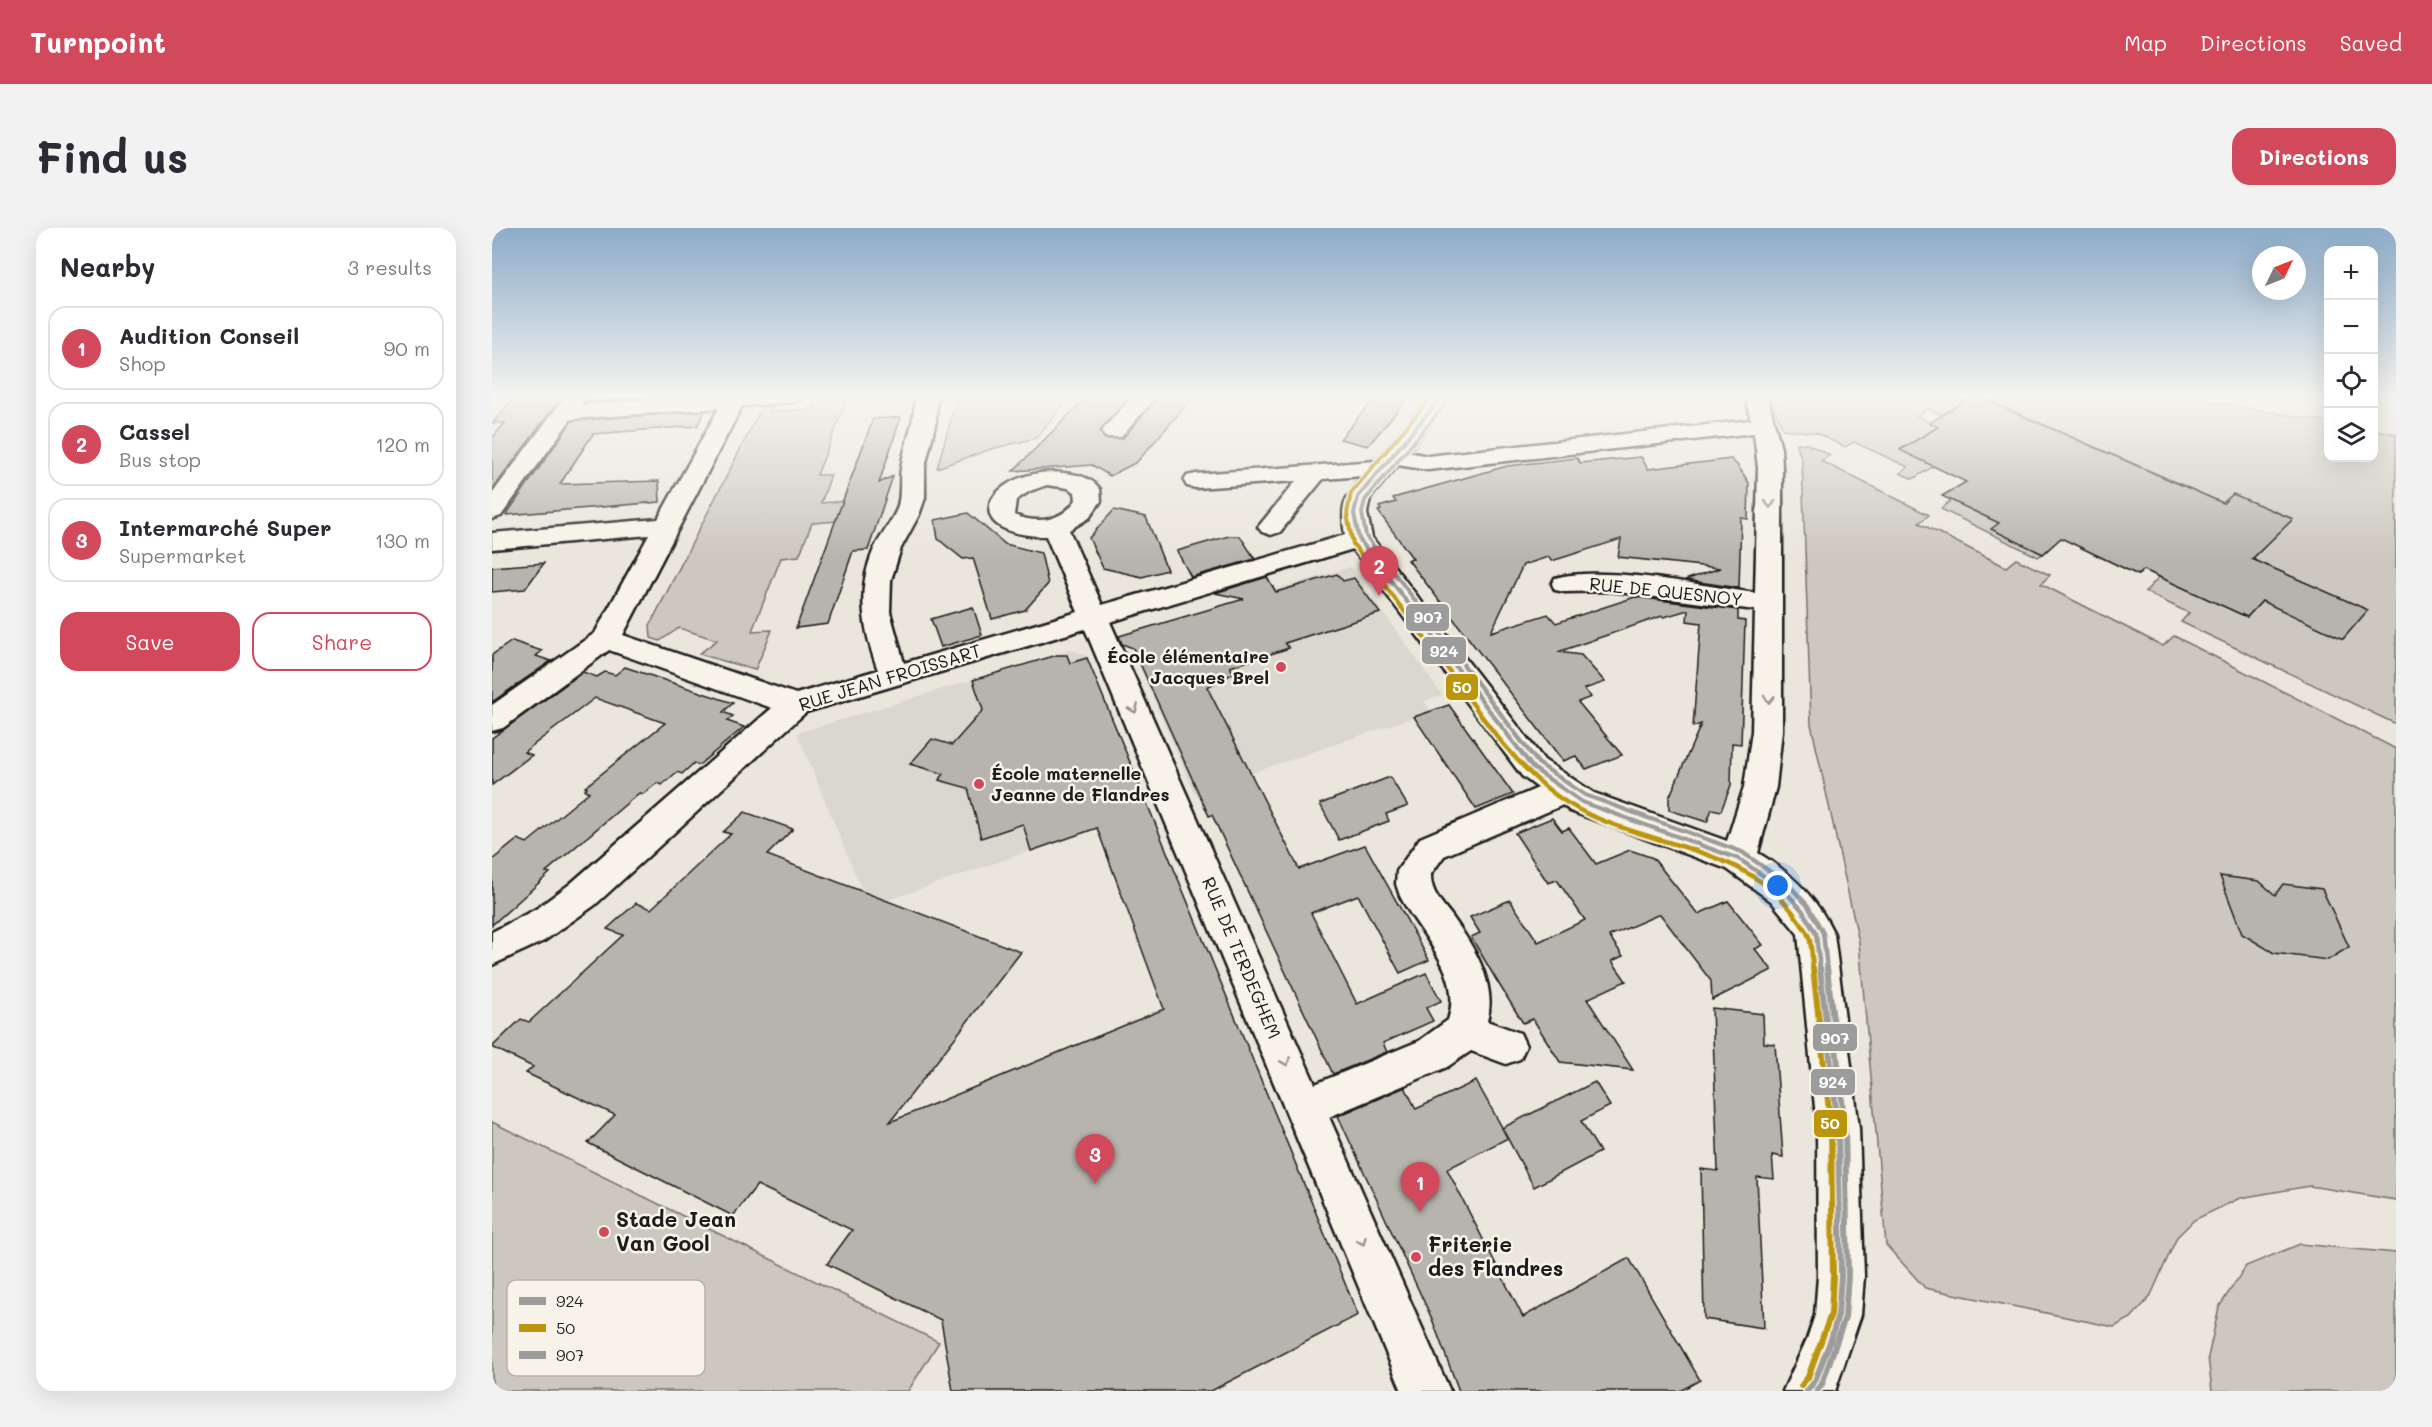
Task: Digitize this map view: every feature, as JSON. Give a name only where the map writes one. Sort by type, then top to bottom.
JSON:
[{"type":"street","points":[[492,511],[538,449]]},
{"type":"street","points":[[492,720],[606,639],[707,449]]},
{"type":"street","points":[[894,675],[882,645],[875,611],[875,592],[881,562],[912,502],[912,469],[917,449]]},
{"type":"street","points":[[1400,449],[1364,488],[1355,505],[1354,522],[1359,539],[1533,768],[1564,791],[1605,812],[1739,859],[1759,870],[1796,903],[1809,920],[1820,950],[1838,1128],[1841,1276],[1838,1315],[1831,1339],[1824,1362],[1807,1391]]},
{"type":"street","points":[[1196,481],[1317,471],[1390,462],[1428,463],[1549,449]]},
{"type":"street","name":"RUE DE QUESNOY","points":[[1739,859],[1747,836],[1764,761],[1769,694],[1770,468],[1767,449]]},
{"type":"street","points":[[1271,527],[1317,471]]},
{"type":"street","points":[[492,541],[666,526]]},
{"type":"street","name":"RUE DE TERDEGHEM","points":[[1055,526],[1426,1391]]},
{"type":"street","name":"RUE JEAN FROISSART","points":[[492,949],[532,931],[575,903],[795,705],[1359,539]]},
{"type":"street","name":"RUE DE QUESNOY","points":[[1565,584],[1610,583],[1768,603]]},
{"type":"street","points":[[606,639],[795,705]]},
{"type":"street","points":[[1305,1107],[1433,1054],[1452,1043],[1464,1030],[1471,1011],[1471,988],[1464,969],[1418,896],[1413,884],[1414,871],[1432,848],[1450,838],[1564,791]]},
{"type":"street","points":[[1464,1030],[1506,1046]]},
{"type":"shaded area","points":[[740,449],[827,449],[817,475],[831,475],[821,503],[885,498],[879,518],[812,523],[799,556],[781,558],[752,631],[772,630],[755,670],[699,654],[717,640],[679,628],[660,641],[651,638],[650,625]]},
{"type":"shaded area","points":[[942,449],[990,449],[937,468]]},
{"type":"shaded area","points":[[1798,449],[1818,449],[1830,455],[1821,461],[1929,515],[1919,523],[2006,567],[2016,559],[2050,575],[2041,584],[2163,646],[2174,636],[2396,749],[2396,1200],[2310,1186],[2240,1198],[2194,1220],[2177,1237],[2150,1297],[2131,1318],[2114,1327],[1925,1288],[1886,1245],[1859,942],[1811,724],[1802,461]]},
{"type":"shaded area","points":[[1870,449],[1902,449],[1937,464],[1913,479],[1900,473],[1908,467]]},
{"type":"shaded area","points":[[2101,449],[2324,449],[2324,462],[2378,462],[2378,449],[2396,449],[2396,724],[2181,622],[2189,613],[2145,592],[2160,576],[2247,617],[2266,597],[2251,560],[2293,519],[2233,494],[2194,529],[2185,486]]},
{"type":"shaded area","points":[[1951,500],[1999,523],[2043,554],[2038,557],[1941,509]]},
{"type":"shaded area","name":"École élémentaire Jacques Brel","points":[[1351,567],[1442,695],[1424,701],[1431,711],[1194,793],[1128,640],[1135,631]]},
{"type":"shaded area","name":"École maternelle Jeanne de Flandres","points":[[1071,650],[1086,655],[1150,809],[869,907],[797,733]]},
{"type":"shaded area","name":"Stade Jean Van Gool","points":[[492,1122],[939,1342],[908,1391],[492,1391]]},
{"type":"shaded area","points":[[2300,1244],[2396,1253],[2396,1391],[2212,1391],[2208,1357],[2219,1307],[2246,1266]]},
{"type":"building","points":[[492,449],[522,449],[492,490]]},
{"type":"building","points":[[552,449],[583,449],[560,484],[659,481],[660,502],[506,515]]},
{"type":"building","points":[[862,449],[890,449],[879,483],[893,476],[868,550],[853,551],[828,624],[796,628]]},
{"type":"building","points":[[1035,449],[1148,449],[1137,462],[1110,476],[1092,465],[1013,471]]},
{"type":"building","points":[[2099,449],[2223,503],[2233,494],[2293,519],[2252,559],[2368,610],[2343,639],[2262,601],[2247,617],[2144,570],[2138,575],[2061,538],[2043,554],[1991,529],[1999,523],[1942,496],[1966,482],[1900,450]]},
{"type":"building","points":[[1641,457],[1648,469],[1731,459],[1738,466],[1749,483],[1748,519],[1741,518],[1739,588],[1685,580],[1720,568],[1618,557],[1621,539],[1552,561],[1548,557],[1523,565],[1491,632],[1548,614],[1556,623],[1635,597],[1738,610],[1738,620],[1745,621],[1741,744],[1732,743],[1731,785],[1721,811],[1712,809],[1707,822],[1669,810],[1669,798],[1701,724],[1693,727],[1701,623],[1687,621],[1688,610],[1662,616],[1558,652],[1581,655],[1605,682],[1584,689],[1591,697],[1578,702],[1622,755],[1586,769],[1576,756],[1563,761],[1408,560],[1413,559],[1378,511],[1381,510],[1379,507],[1396,502],[1393,498],[1507,466],[1577,458],[1580,463]]},
{"type":"building","points":[[1114,510],[1146,517],[1167,570],[1142,577],[1103,568],[1089,538]]},
{"type":"building","points":[[968,513],[1005,544],[1041,553],[1048,584],[1025,610],[992,619],[973,558],[963,559],[938,539],[935,520]]},
{"type":"building","points":[[1229,536],[1240,536],[1255,559],[1191,577],[1177,551]]},
{"type":"building","points":[[544,563],[525,589],[492,592],[492,567]]},
{"type":"building","points":[[1337,574],[1343,581],[1354,578],[1380,613],[1285,643],[1289,648],[1230,667],[1234,673],[1207,687],[1299,869],[1365,845],[1429,960],[1400,973],[1358,895],[1311,913],[1357,1004],[1426,973],[1441,1001],[1426,1008],[1433,1021],[1383,1043],[1387,1052],[1333,1074],[1212,815],[1209,816],[1133,648],[1122,644],[1119,636],[1244,599],[1215,593],[1267,577],[1276,592]]},
{"type":"building","points":[[973,607],[982,635],[941,647],[931,619]]},
{"type":"building","points":[[512,641],[542,651],[536,656],[551,661],[492,702],[492,655]]},
{"type":"building","points":[[1057,655],[1067,655],[1070,663],[1087,658],[1358,1315],[1211,1391],[953,1391],[941,1320],[827,1264],[852,1230],[757,1185],[733,1216],[588,1143],[615,1115],[526,1073],[533,1067],[492,1047],[521,1019],[529,1022],[623,935],[607,929],[636,903],[651,909],[731,834],[723,832],[745,812],[793,829],[767,855],[1021,952],[890,1122],[1164,1009],[1097,828],[1031,851],[1023,824],[981,838],[968,788],[939,780],[944,774],[910,764],[932,739],[952,745],[983,710],[973,680]]},
{"type":"building","points":[[625,667],[733,703],[723,712],[733,716],[727,721],[744,727],[699,765],[694,763],[682,774],[677,772],[662,785],[657,783],[643,794],[639,793],[546,872],[550,873],[492,925],[492,860],[518,839],[527,843],[589,792],[585,790],[587,788],[585,787],[665,723],[595,698],[524,752],[532,755],[492,785],[492,738],[583,672],[597,677],[605,672],[615,675]]},
{"type":"building","points":[[1449,705],[1513,794],[1476,809],[1414,717]]},
{"type":"building","points":[[1390,777],[1408,806],[1386,814],[1389,821],[1339,840],[1320,804]]},
{"type":"building","points":[[1552,818],[1562,831],[1569,828],[1596,864],[1630,850],[1653,858],[1698,914],[1728,901],[1763,945],[1755,949],[1772,970],[1712,1000],[1711,981],[1660,914],[1609,936],[1623,956],[1612,961],[1626,981],[1587,999],[1633,1070],[1560,1062],[1533,1019],[1523,1023],[1471,937],[1480,933],[1470,917],[1510,900],[1538,942],[1585,920],[1557,880],[1548,883],[1515,833]]},
{"type":"building","points":[[2220,876],[2259,881],[2275,895],[2283,884],[2322,889],[2349,947],[2328,960],[2274,953],[2242,934]]},
{"type":"building","points":[[1712,1008],[1763,1014],[1764,1043],[1775,1044],[1783,1157],[1772,1155],[1774,1179],[1757,1177],[1764,1328],[1704,1319],[1701,1169],[1718,1171]]},
{"type":"building","points":[[1476,1081],[1508,1138],[1447,1169],[1523,1317],[1629,1258],[1700,1380],[1680,1391],[1459,1391],[1432,1319],[1338,1116],[1405,1087],[1416,1109]]},
{"type":"building","points":[[1595,1082],[1610,1106],[1581,1121],[1600,1152],[1534,1187],[1502,1128]]},
{"type":"transit line","name":"50","points":[[1388,449],[1351,493],[1347,514],[1353,544],[1511,753],[1542,785],[1579,809],[1610,822],[1707,854],[1765,885],[1789,907],[1809,936],[1831,1128],[1833,1276],[1831,1314],[1808,1377],[1801,1386]]},
{"type":"transit line","name":"924","points":[[1398,449],[1358,497],[1354,513],[1359,539],[1533,768],[1582,802],[1739,859],[1784,890],[1802,910],[1816,934],[1838,1128],[1841,1276],[1838,1315],[1831,1339],[1815,1381],[1807,1391]]},
{"type":"transit line","name":"907","points":[[1408,449],[1365,500],[1362,513],[1366,536],[1538,763],[1585,795],[1742,852],[1789,885],[1808,906],[1823,933],[1845,1127],[1848,1276],[1845,1317],[1822,1384],[1817,1391]]},
{"type":"place","name":"Cassel","points":[[1379,596]]},
{"type":"place","name":"École élémentaire Jacques Brel","points":[[1281,667]]},
{"type":"place","name":"École maternelle Jeanne de Flandres","points":[[979,784]]},
{"type":"place","name":"Intermarché Super","points":[[1095,1184]]},
{"type":"place","name":"Audition Conseil","points":[[1420,1212]]},
{"type":"place","name":"Stade Jean Van Gool","points":[[604,1232]]},
{"type":"place","name":"Friterie des Flandres","points":[[1416,1257]]}]
